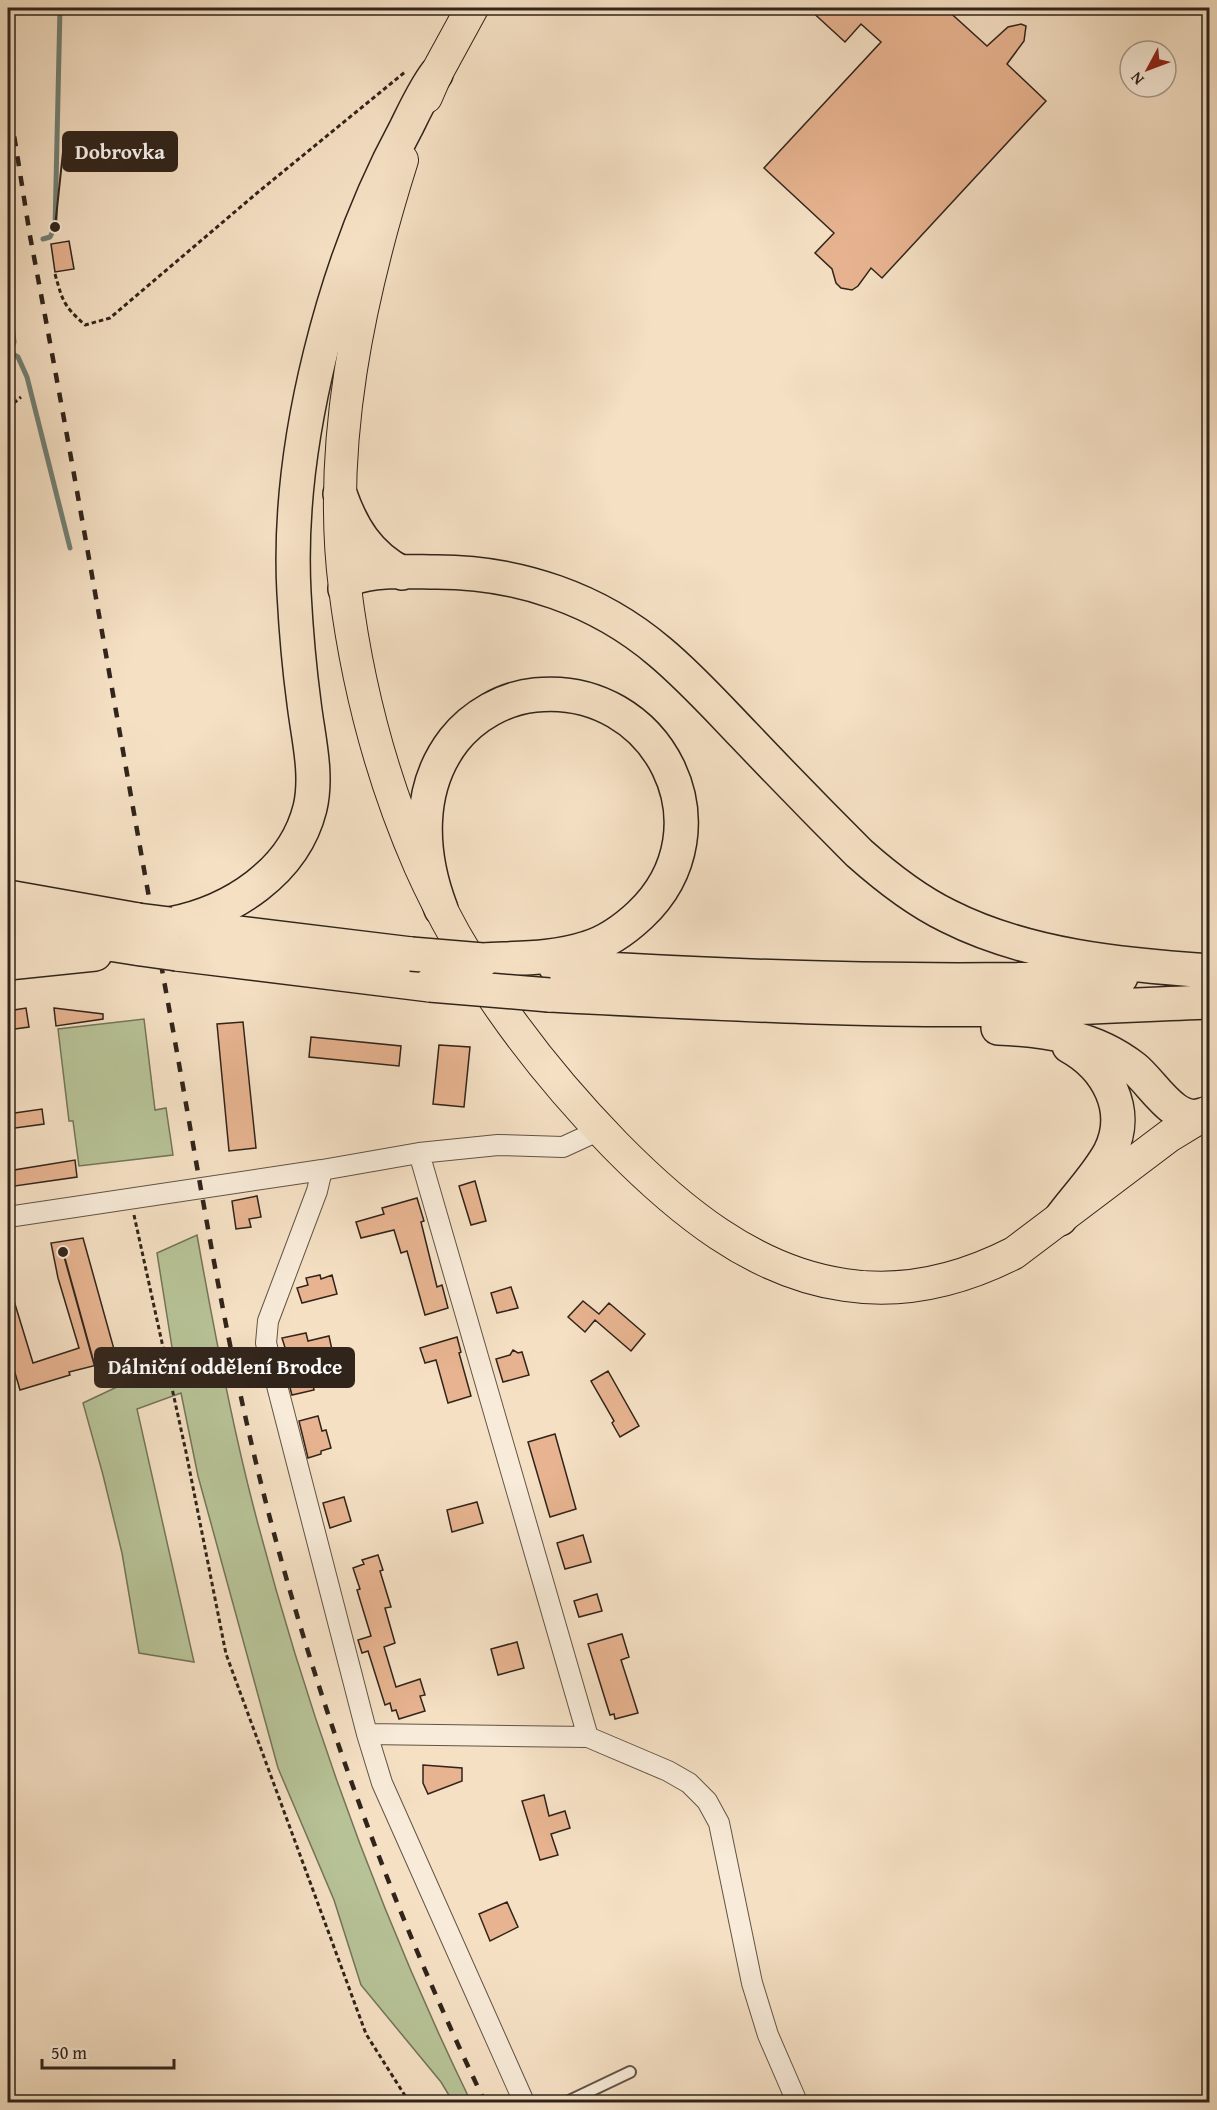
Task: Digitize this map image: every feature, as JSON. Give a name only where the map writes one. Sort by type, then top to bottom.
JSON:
[{"type":"highway","points":[[174,939],[188,921],[221,909],[236,900],[260,883],[282,862],[298,838],[310,807],[313,773],[297,647],[294,588],[293,537],[298,473],[318,368],[334,305],[357,236],[391,154],[436,74]]},
{"type":"highway","points":[[340,494],[363,542],[381,560],[402,573]]},
{"type":"highway","points":[[345,589],[351,579],[361,576],[402,573],[472,573],[506,578],[556,592],[612,618],[680,669],[829,824],[872,865],[900,887],[947,916],[1000,938],[1055,951],[1121,962],[1209,972]]},
{"type":"highway","points":[[441,909],[432,883],[427,857],[425,819],[432,780],[457,736],[483,714],[513,700],[530,696],[567,694],[604,704],[620,713],[649,737],[670,769],[676,786],[681,824],[675,861],[658,895],[632,923],[615,935],[597,945],[575,952],[528,961]]},
{"type":"highway","points":[[8,897],[139,934]]},
{"type":"highway","points":[[8,928],[139,934],[430,985],[549,995],[758,1005],[1026,1009],[1209,1002]]},
{"type":"highway","points":[[8,963],[139,934]]},
{"type":"highway","points":[[174,939],[528,961],[711,976],[876,980],[1037,980],[1209,972]]},
{"type":"highway","points":[[758,1005],[881,1023],[1020,1029],[1061,1035],[1099,1047],[1134,1068],[1163,1099],[1182,1115],[1193,1118],[1206,1113]]},
{"type":"highway","points":[[1020,1029],[1060,1041],[1083,1054],[1104,1076],[1113,1092],[1118,1110],[1116,1133],[1109,1154],[1060,1219]]},
{"type":"main road","points":[[472,8],[436,74],[405,150],[373,266],[349,386],[342,446],[340,540],[345,589],[365,709],[382,767],[420,864],[441,909],[462,948],[512,1026],[549,1074],[600,1130],[645,1176],[679,1206],[743,1249],[775,1264],[817,1279],[843,1285],[880,1289],[905,1287],[960,1276],[990,1265],[1014,1253],[1169,1136],[1206,1113]]},
{"type":"street","points":[[8,1217],[419,1153],[498,1145],[563,1147],[600,1130]]},
{"type":"street","points":[[419,1153],[588,1737]]},
{"type":"street","points":[[321,1170],[317,1191],[268,1322],[266,1343],[382,1783],[524,2103]]},
{"type":"street","points":[[368,1734],[588,1737],[679,1777],[698,1791],[714,1811],[723,1835],[752,1983],[768,2035],[797,2103]]},
{"type":"lane","points":[[567,2103],[630,2072]]},
{"type":"path","points":[[55,274],[63,303],[85,325],[110,318],[248,200],[409,69],[436,74]]},
{"type":"path","points":[[8,408],[21,396]]},
{"type":"path","points":[[130,1198],[186,1452],[226,1654],[366,2034],[409,2103]]},
{"type":"green space","points":[[144,1019],[155,1110],[166,1108],[173,1155],[79,1166],[73,1121],[69,1121],[58,1029]]},
{"type":"green space","points":[[197,1235],[222,1370],[245,1472],[296,1658],[347,1809],[375,1883],[437,2030],[471,2102],[453,2102],[441,2082],[361,1985],[334,1900],[278,1768],[198,1476],[181,1393],[137,1409],[194,1662],[139,1653],[122,1553],[83,1403],[174,1360],[157,1253]]},
{"type":"building","points":[[808,8],[945,8],[987,46],[1008,27],[1021,24],[1026,26],[1024,41],[1007,64],[1046,101],[882,278],[871,268],[858,286],[852,290],[841,288],[836,283],[832,269],[815,253],[834,233],[764,168],[881,42],[861,24],[845,42]]},
{"type":"building","points":[[69,241],[74,269],[55,272],[51,244]]},
{"type":"building","points":[[26,1008],[29,1027],[8,1030],[8,1011]]},
{"type":"building","points":[[54,1008],[103,1014],[103,1019],[56,1026]]},
{"type":"building","points":[[243,1022],[256,1148],[229,1151],[217,1024]]},
{"type":"building","points":[[311,1037],[401,1046],[399,1066],[309,1057]]},
{"type":"building","points":[[439,1045],[470,1047],[464,1107],[433,1104]]},
{"type":"building","points":[[42,1109],[44,1124],[8,1129],[8,1114]]},
{"type":"building","points":[[75,1160],[77,1177],[8,1187],[8,1171]]},
{"type":"building","points":[[475,1181],[486,1221],[471,1225],[459,1186]]},
{"type":"building","points":[[257,1196],[261,1217],[249,1219],[251,1227],[236,1229],[232,1201]]},
{"type":"building","points":[[417,1198],[437,1287],[442,1285],[448,1308],[425,1315],[407,1251],[401,1253],[394,1230],[361,1238],[356,1222],[384,1214],[382,1208]]},
{"type":"building","points":[[83,1238],[117,1360],[69,1372],[70,1375],[20,1390],[8,1349],[8,1292],[11,1291],[33,1363],[79,1348],[58,1278],[51,1243]]},
{"type":"building","points":[[320,1275],[321,1279],[332,1275],[337,1294],[302,1303],[297,1288],[308,1285],[306,1278]]},
{"type":"building","points":[[511,1287],[518,1308],[497,1313],[491,1293]]},
{"type":"building","points":[[583,1301],[599,1314],[609,1303],[645,1334],[631,1351],[595,1320],[585,1332],[568,1317]]},
{"type":"building","points":[[306,1333],[308,1341],[329,1336],[337,1373],[312,1379],[314,1390],[292,1395],[282,1358],[288,1357],[282,1338]]},
{"type":"building","points":[[457,1337],[471,1396],[448,1403],[436,1360],[425,1363],[420,1348]]},
{"type":"building","points":[[513,1350],[518,1353],[522,1352],[529,1375],[503,1382],[496,1359],[510,1355]]},
{"type":"building","points":[[608,1371],[639,1426],[620,1437],[612,1423],[614,1421],[591,1381]]},
{"type":"building","points":[[318,1416],[322,1431],[326,1430],[331,1448],[308,1458],[299,1421]]},
{"type":"building","points":[[555,1434],[576,1509],[550,1517],[528,1442]]},
{"type":"building","points":[[344,1497],[351,1521],[330,1528],[323,1503]]},
{"type":"building","points":[[477,1502],[483,1523],[452,1532],[447,1510]]},
{"type":"building","points":[[583,1535],[591,1562],[565,1569],[557,1543]]},
{"type":"building","points":[[378,1555],[383,1570],[380,1571],[391,1607],[385,1608],[395,1643],[384,1647],[396,1687],[420,1679],[425,1695],[420,1696],[425,1711],[399,1719],[396,1710],[392,1711],[390,1703],[385,1705],[368,1651],[362,1653],[358,1640],[371,1636],[353,1568],[364,1564],[362,1560]]},
{"type":"building","points":[[597,1594],[602,1611],[579,1617],[574,1601]]},
{"type":"building","points":[[622,1634],[629,1657],[621,1660],[638,1713],[615,1719],[614,1714],[610,1715],[588,1644]]},
{"type":"building","points":[[517,1642],[524,1668],[498,1675],[491,1649]]},
{"type":"building","points":[[423,1765],[462,1768],[462,1781],[428,1794],[423,1783]]},
{"type":"building","points":[[544,1795],[549,1816],[565,1811],[570,1828],[551,1834],[558,1855],[540,1860],[522,1801]]},
{"type":"building","points":[[507,1902],[518,1927],[490,1941],[479,1914]]},
{"type":"waterway","points":[[43,239],[50,237],[55,227],[60,8]]},
{"type":"waterway","points":[[8,254],[10,246]]},
{"type":"waterway","points":[[8,286],[14,342],[8,361]]},
{"type":"waterway","points":[[11,353],[18,357],[27,377],[70,548]]},
{"type":"railway","points":[[8,97],[30,236],[213,1256],[251,1442],[287,1580],[334,1733],[419,1957],[485,2102]]},
{"type":"place","name":"Dobrovka","points":[[55,227]]},
{"type":"place","name":"Dálniční oddělení Brodce","points":[[63,1252]]}]
